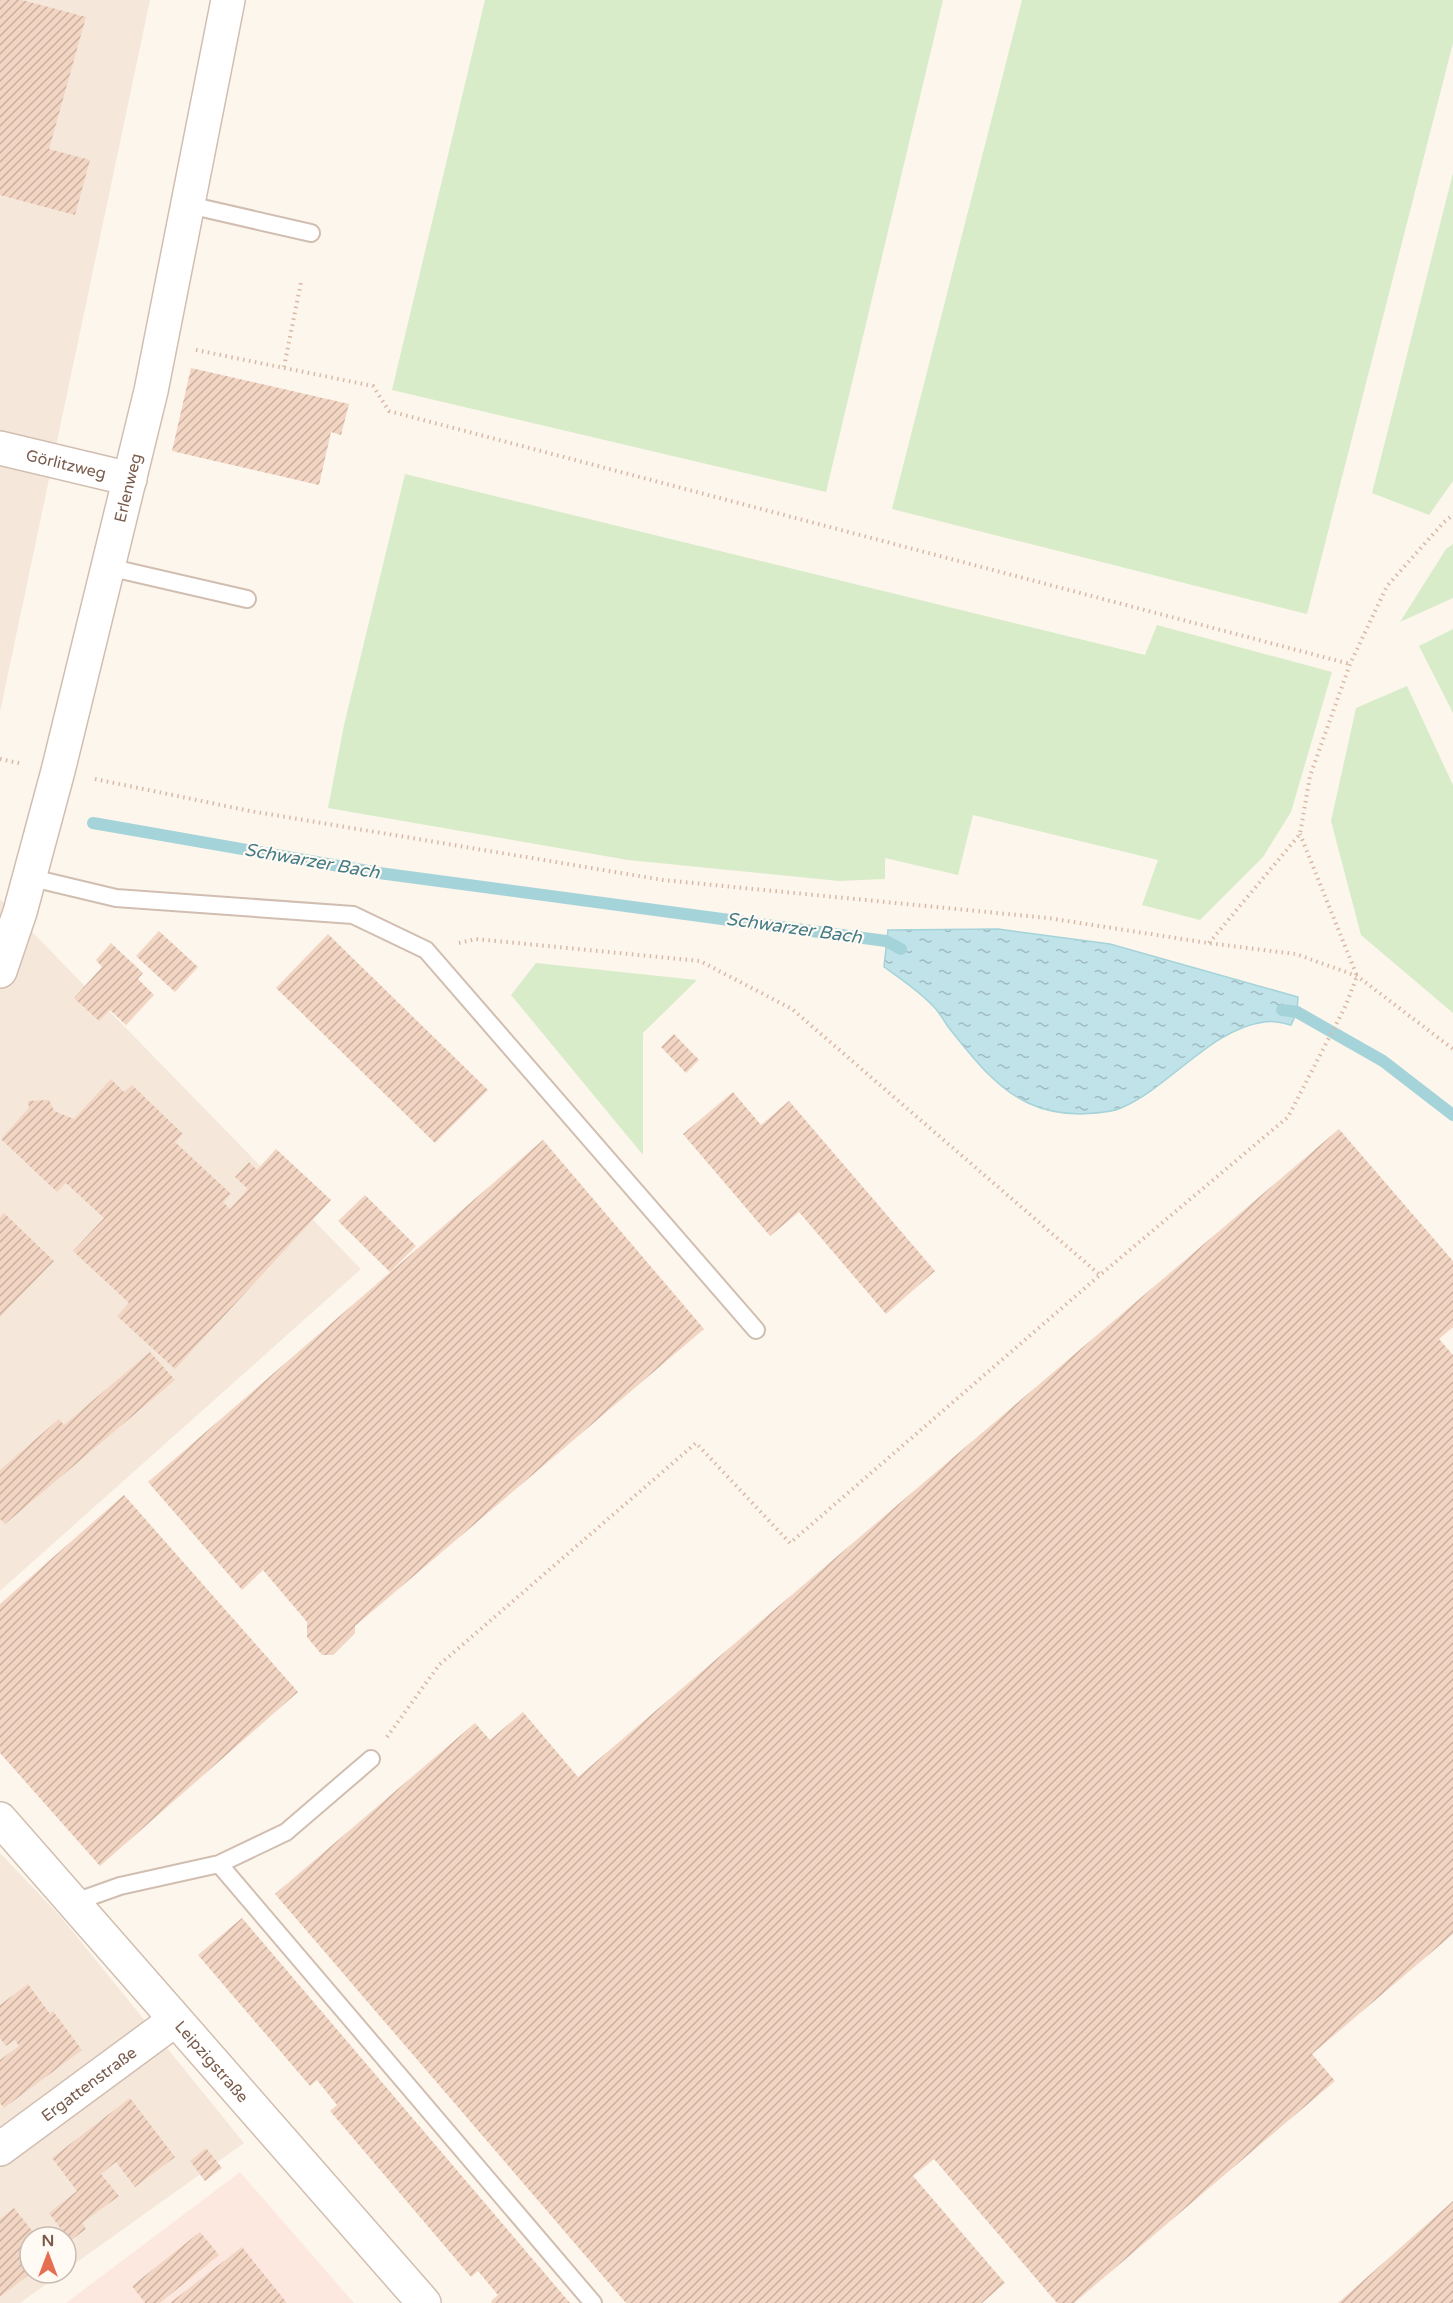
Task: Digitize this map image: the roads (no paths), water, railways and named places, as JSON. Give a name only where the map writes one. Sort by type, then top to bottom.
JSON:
[{"type":"street","name":"Erlenweg","points":[[0,971],[20,912],[58,771],[130,479],[189,205],[226,0]]},
{"type":"street","name":"Görlitzweg","points":[[0,448],[130,479]]},
{"type":"street","name":"Leipzigstraße","points":[[0,1819],[424,2303]]},
{"type":"street","name":"Ergattenstraße","points":[[0,2149],[176,2020]]},
{"type":"lane","points":[[189,205],[311,233]]},
{"type":"lane","points":[[108,567],[247,599]]},
{"type":"lane","points":[[28,877],[116,898],[353,915],[426,950],[756,1330]]},
{"type":"lane","points":[[75,1902],[120,1886],[219,1864],[285,1832],[371,1759]]},
{"type":"lane","points":[[219,1864],[594,2303]]},
{"type":"water","points":[[998,929],[1110,944],[1298,997],[1297,1012],[1291,1025],[1267,1021],[1226,1035],[1157,1087],[1117,1110],[1081,1114],[1047,1110],[1016,1097],[1005,1089],[966,1049],[933,1006],[916,990],[884,967],[888,930]]},
{"type":"waterway","name":"Schwarzer Bach","points":[[93,823],[379,873],[886,941],[901,949]]},
{"type":"waterway","name":"Schwarzer Bach","points":[[1282,1010],[1297,1012],[1383,1061],[1453,1115]]}]
